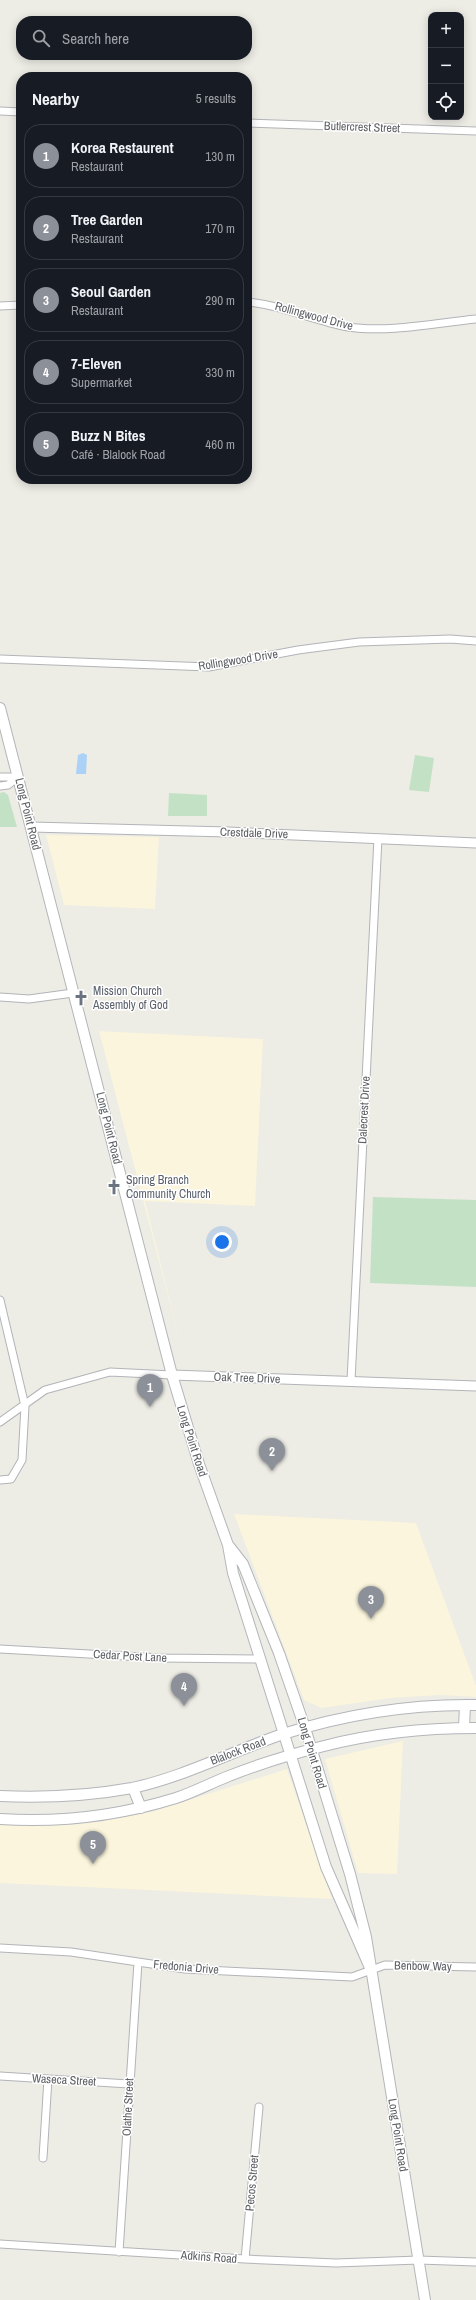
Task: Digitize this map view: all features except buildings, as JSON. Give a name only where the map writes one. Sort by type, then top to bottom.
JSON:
[{"type":"main road","name":"Long Point Road","points":[[0,708],[172,1375],[199,1464],[228,1545],[232,1570],[259,1659],[326,1867],[371,1970]]},
{"type":"main road","name":"Long Point Road","points":[[228,1545],[243,1564],[279,1653],[305,1728],[350,1874],[366,1937],[425,2300]]},
{"type":"main road","name":"Blalock Road","points":[[0,1796],[72,1797],[133,1788],[168,1778],[284,1734],[362,1713],[443,1705],[476,1705]]},
{"type":"main road","points":[[464,1728],[465,1705]]},
{"type":"main road","name":"Blalock Road","points":[[0,1818],[33,1821],[71,1819],[141,1808],[177,1797],[231,1776],[311,1749],[361,1737],[401,1730],[476,1728]]},
{"type":"main road","points":[[133,1788],[141,1808]]},
{"type":"street","points":[[0,111],[16,112]]},
{"type":"street","name":"Butlercrest Street","points":[[252,123],[476,130]]},
{"type":"street","name":"Rollingwood Drive","points":[[252,303],[271,305],[325,322],[370,329],[476,319]]},
{"type":"street","points":[[0,306],[16,305]]},
{"type":"street","name":"Rollingwood Drive","points":[[0,659],[209,667],[298,650],[359,642],[450,639],[476,641]]},
{"type":"street","points":[[0,777],[18,777]]},
{"type":"street","points":[[0,786],[8,785],[18,777]]},
{"type":"street","name":"Crestdale Drive","points":[[31,826],[378,838],[476,843]]},
{"type":"street","name":"Dalecrest Drive","points":[[351,1381],[378,838]]},
{"type":"street","points":[[0,997],[30,999],[73,993]]},
{"type":"street","points":[[0,1300],[25,1406],[22,1460],[11,1480],[0,1480]]},
{"type":"street","name":"Oak Tree Drive","points":[[0,1422],[25,1406],[45,1390],[110,1372],[476,1386]]},
{"type":"street","name":"Cedar Post Lane","points":[[0,1649],[160,1658],[259,1659]]},
{"type":"street","name":"Fredonia Drive","points":[[0,1948],[71,1952],[185,1969],[352,1977],[371,1970]]},
{"type":"street","name":"Olathe Street","points":[[119,2252],[138,1962]]},
{"type":"street","name":"Benbow Way","points":[[371,1970],[385,1966],[476,1967]]},
{"type":"street","name":"Waseca Street","points":[[0,2076],[129,2084]]},
{"type":"street","points":[[43,2158],[48,2079]]},
{"type":"street","name":"Pecos Street","points":[[245,2260],[259,2106]]},
{"type":"street","name":"Adkins Road","points":[[0,2244],[245,2260],[336,2262],[419,2260],[476,2262]]},
{"type":"shaded area","points":[[46,835],[159,837],[155,909],[64,905]]},
{"type":"shaded area","points":[[99,1031],[263,1039],[255,1206],[145,1201],[184,1357]]},
{"type":"shaded area","points":[[234,1514],[416,1523],[476,1686],[476,1697],[441,1695],[391,1698],[321,1708],[304,1700]]},
{"type":"shaded area","points":[[403,1741],[397,1874],[358,1873],[325,1759]]},
{"type":"shaded area","points":[[287,1769],[332,1899],[0,1883],[0,1825],[73,1825],[151,1812]]},
{"type":"green space","points":[[415,755],[434,758],[429,792],[409,790]]},
{"type":"green space","points":[[4,792],[8,795],[17,827],[0,827],[0,793]]},
{"type":"green space","points":[[169,793],[207,795],[207,816],[168,816]]},
{"type":"green space","points":[[373,1197],[476,1200],[476,1287],[370,1283]]},
{"type":"water","points":[[83,753],[87,755],[86,774],[76,774],[78,755]]},
{"type":"place","name":"Mission Church Assembly of God","points":[[81,998]]},
{"type":"place","name":"Spring Branch Community Church","points":[[114,1187]]},
{"type":"place","name":"Korea Restaurent","points":[[150,1407]]},
{"type":"place","name":"Tree Garden","points":[[272,1471]]},
{"type":"place","name":"Seoul Garden","points":[[371,1619]]},
{"type":"place","name":"7-Eleven","points":[[184,1706]]},
{"type":"place","name":"Buzz N Bites","points":[[93,1864]]}]
